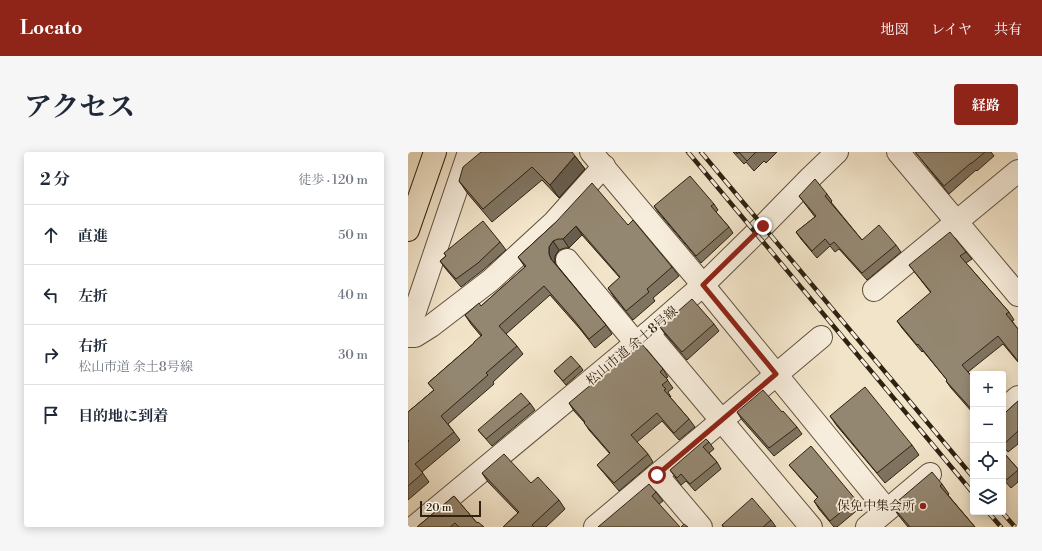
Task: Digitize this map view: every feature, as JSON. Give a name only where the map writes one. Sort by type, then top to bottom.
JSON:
[{"type":"highway","points":[[409,228],[435,152]]},
{"type":"street","points":[[408,332],[469,152]]},
{"type":"street","name":"松山市道 余土8号線","points":[[414,527],[642,338],[703,285],[837,152]]},
{"type":"street","points":[[898,152],[1018,295]]},
{"type":"street","points":[[408,336],[415,336],[431,326],[491,280],[554,222],[597,159],[703,285],[887,510]]},
{"type":"street","points":[[874,290],[1018,171]]},
{"type":"street","points":[[567,260],[722,420],[811,527]]},
{"type":"street","points":[[606,524],[657,475],[821,337]]},
{"type":"street","points":[[1006,407],[1018,397]]},
{"type":"street","points":[[867,527],[930,474]]},
{"type":"street","points":[[657,475],[701,527]]},
{"type":"building","points":[[481,152],[572,152],[575,156],[550,185],[532,167],[483,209],[459,181],[463,167]]},
{"type":"building","points":[[739,152],[756,152],[747,161]]},
{"type":"building","points":[[915,152],[985,152],[944,186]]},
{"type":"building","points":[[690,176],[714,204],[711,206],[729,227],[696,256],[654,206]]},
{"type":"building","points":[[815,179],[827,194],[825,196],[862,240],[879,225],[896,245],[862,273],[834,242],[830,245],[825,239],[812,251],[796,232],[816,216],[799,196]]},
{"type":"building","points":[[592,183],[628,225],[633,220],[672,267],[647,289],[649,292],[626,311],[608,288],[620,277],[576,226],[563,239],[553,241],[549,247],[551,259],[606,325],[589,339],[544,286],[499,326],[517,346],[486,373],[488,375],[441,416],[454,432],[415,464],[423,473],[408,486],[408,412],[434,390],[428,383],[482,335],[465,315],[479,303],[481,306],[526,266],[518,257],[556,222]]},
{"type":"building","points":[[483,221],[500,242],[478,263],[456,279],[440,261],[446,256],[444,253]]},
{"type":"building","points":[[950,232],[966,252],[960,256],[1009,312],[1006,314],[1018,329],[1018,361],[998,336],[962,365],[970,374],[970,408],[946,381],[947,380],[918,344],[917,345],[897,321],[931,292],[909,265]]},
{"type":"building","points":[[692,299],[714,324],[682,352],[660,327]]},
{"type":"building","points":[[641,343],[663,369],[660,372],[668,380],[662,385],[666,389],[664,390],[689,419],[674,433],[657,413],[631,435],[648,454],[614,483],[597,465],[610,453],[569,403]]},
{"type":"building","points":[[571,356],[580,366],[563,381],[554,371]]},
{"type":"building","points":[[865,387],[912,445],[877,473],[830,416]]},
{"type":"building","points":[[763,390],[797,427],[769,448],[737,412]]},
{"type":"building","points":[[521,393],[530,403],[486,439],[478,430]]},
{"type":"building","points":[[1018,401],[1018,431],[1006,442],[1006,412]]},
{"type":"building","points":[[706,439],[709,442],[703,447],[717,462],[690,484],[681,474],[677,478],[670,470]]},
{"type":"building","points":[[811,446],[856,500],[830,521],[814,501],[818,497],[789,465]]},
{"type":"building","points":[[504,454],[531,483],[538,477],[559,500],[532,525],[534,527],[503,527],[519,512],[482,473]]},
{"type":"building","points":[[1006,455],[1018,469],[1006,480]]},
{"type":"building","points":[[932,472],[942,484],[940,486],[975,527],[910,527],[892,506]]},
{"type":"building","points":[[649,484],[656,492],[652,496],[680,527],[598,527]]},
{"type":"building","points":[[454,496],[477,523],[478,522],[484,527],[459,527],[455,523],[450,527],[417,527]]},
{"type":"building","points":[[752,498],[771,520],[763,527],[724,527],[722,525]]},
{"type":"building","points":[[684,524],[688,527],[681,527]]},
{"type":"railway","points":[[688,152],[970,489]]},
{"type":"railway","points":[[701,152],[970,473]]},
{"type":"railway","points":[[991,515],[1001,527]]},
{"type":"railway","points":[[1005,515],[1015,527]]},
{"type":"place","name":"保免中集会所","points":[[923,506]]},
{"type":"route","points":[[657,475],[776,374],[703,285],[763,226]]}]
